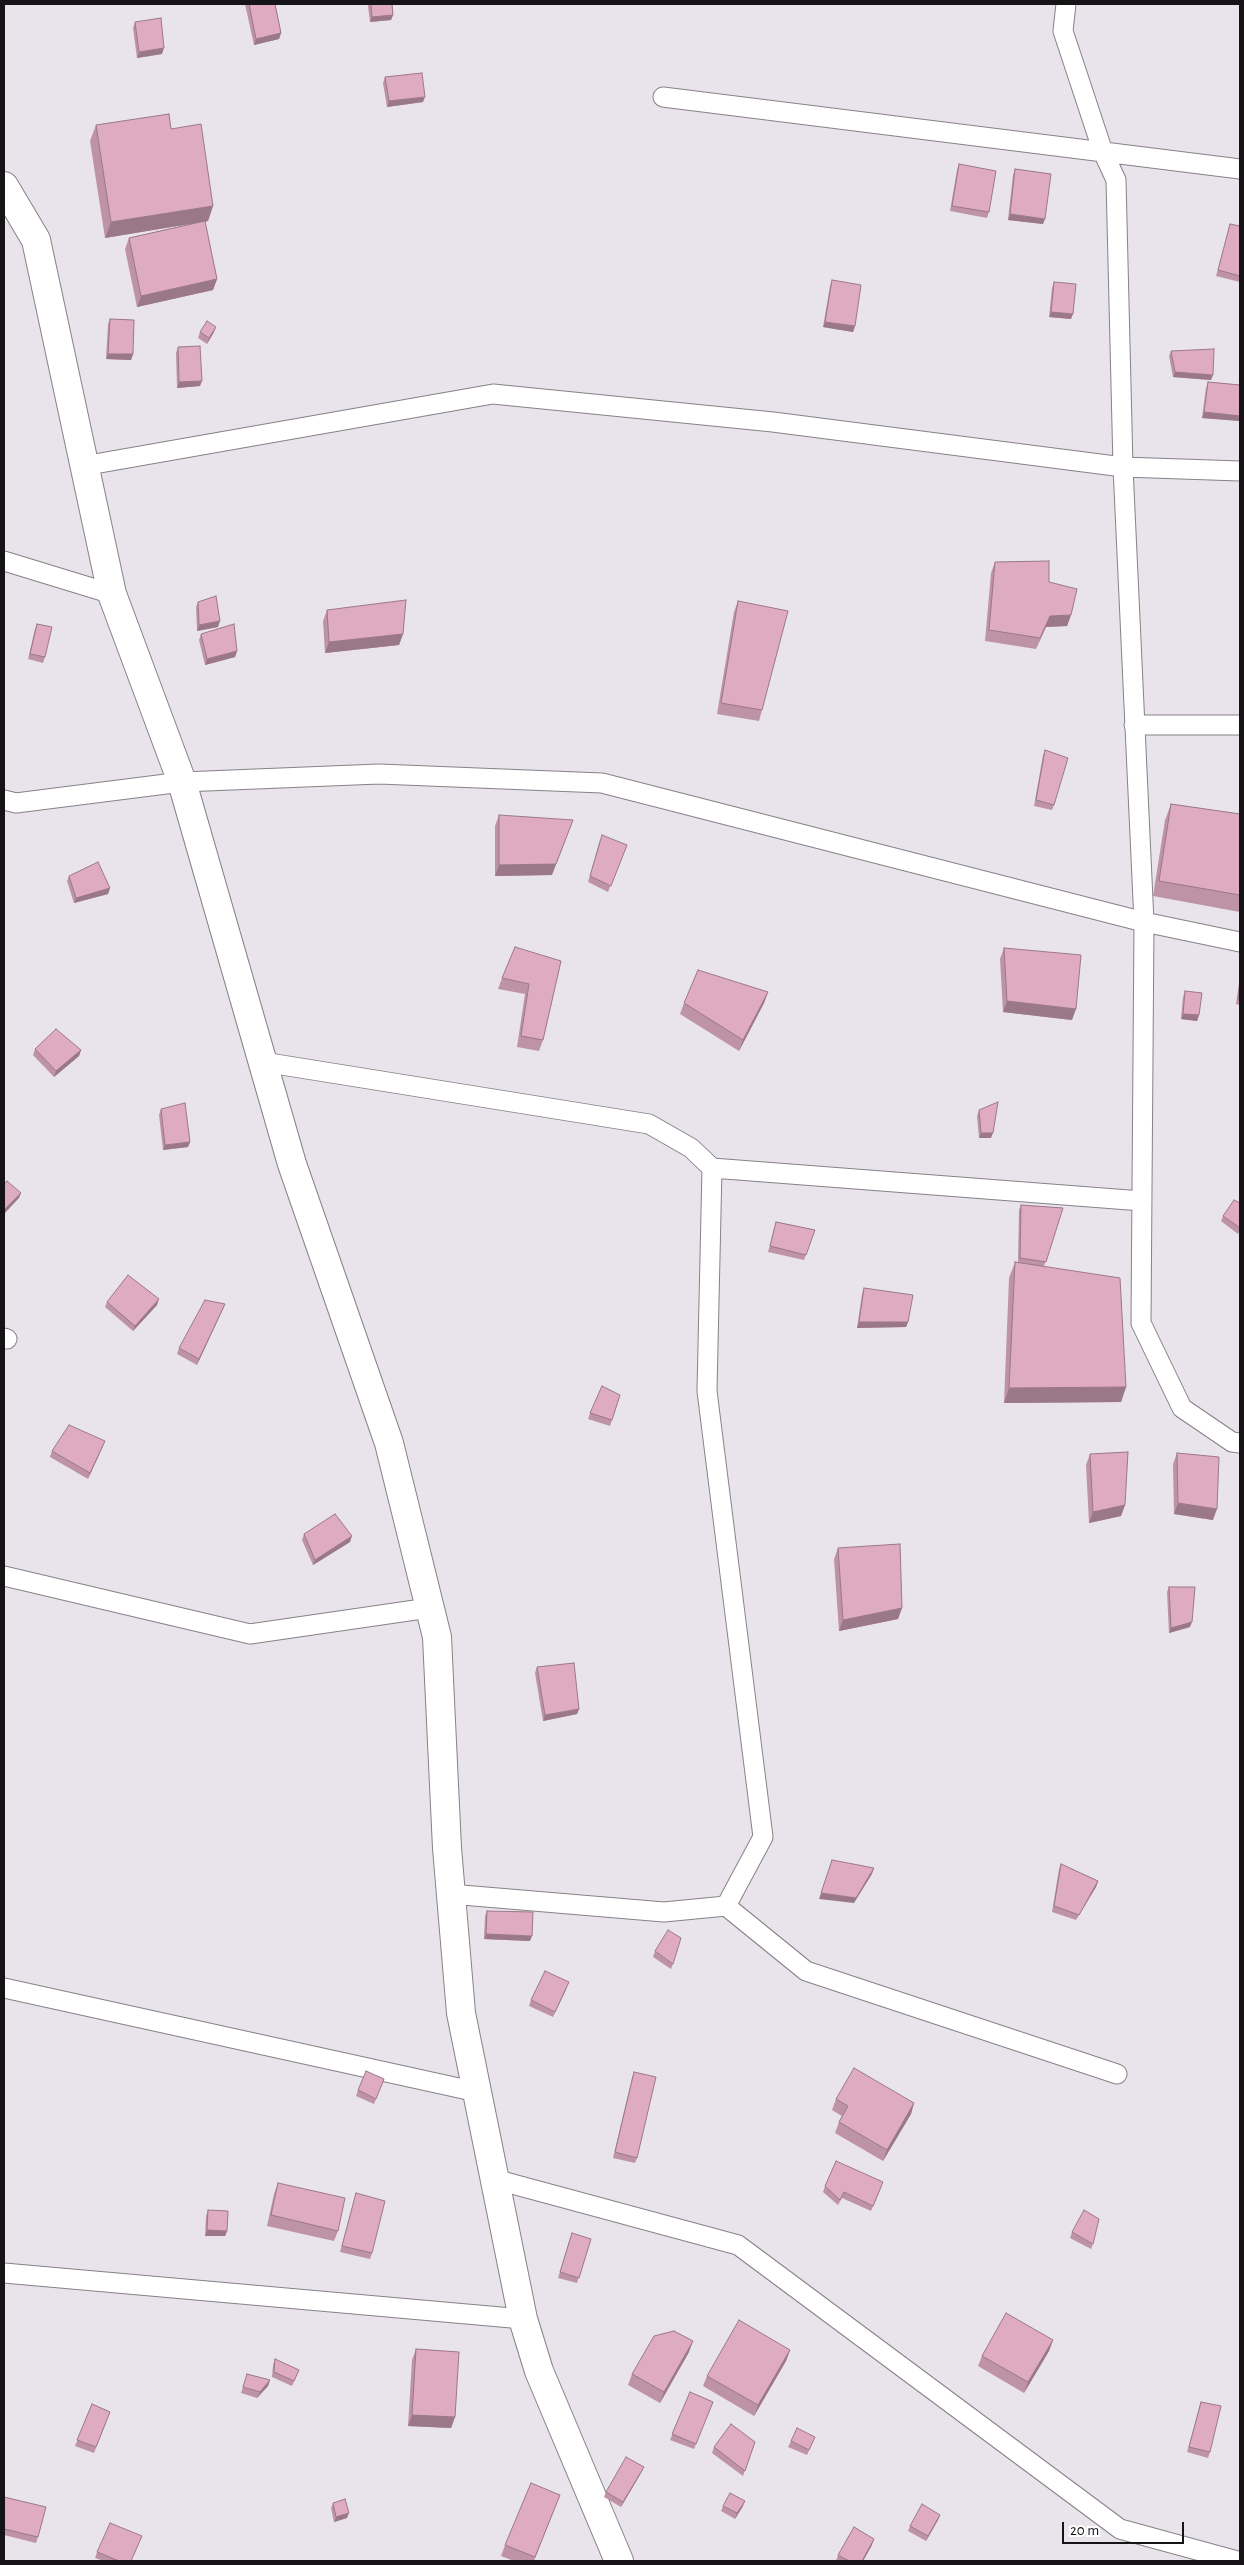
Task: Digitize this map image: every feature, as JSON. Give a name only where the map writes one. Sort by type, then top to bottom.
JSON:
[{"type":"street","points":[[4,186],[36,240],[112,594],[182,782],[292,1164],[389,1443],[437,1637],[450,1894],[461,2013],[494,2179],[523,2319],[539,2371],[619,2561]]},
{"type":"lane","points":[[1066,4],[1063,31],[1103,152],[1116,180],[1123,466],[1144,922],[1141,1323],[1182,1408],[1232,1442],[1240,1443]]},
{"type":"lane","points":[[663,97],[1240,169]]},
{"type":"lane","points":[[83,466],[493,394],[773,422],[1123,466],[1240,471]]},
{"type":"lane","points":[[4,561],[112,594]]},
{"type":"lane","points":[[1134,725],[1240,725]]},
{"type":"lane","points":[[4,800],[16,804],[182,782],[379,774],[602,784],[1144,922],[1240,942]]},
{"type":"lane","points":[[262,1062],[649,1124],[690,1148],[712,1168],[1142,1201]]},
{"type":"lane","points":[[712,1168],[707,1391],[763,1837],[726,1906]]},
{"type":"lane","points":[[4,1576],[250,1634],[429,1608]]},
{"type":"lane","points":[[450,1894],[664,1912],[726,1906],[806,1971],[1117,2074]]},
{"type":"lane","points":[[4,1988],[477,2092]]},
{"type":"lane","points":[[494,2179],[738,2245],[1120,2529],[1237,2561]]},
{"type":"lane","points":[[4,2273],[523,2319]]},
{"type":"building","points":[[249,4],[275,4],[281,33],[256,39]]},
{"type":"building","points":[[371,4],[392,4],[393,15],[372,17]]},
{"type":"building","points":[[161,18],[164,48],[139,52],[135,22]]},
{"type":"building","points":[[422,73],[425,97],[389,101],[385,77]]},
{"type":"building","points":[[169,114],[171,129],[201,124],[213,206],[111,222],[96,125]]},
{"type":"building","points":[[959,164],[996,171],[989,212],[952,206]]},
{"type":"building","points":[[1015,169],[1051,174],[1045,219],[1010,214]]},
{"type":"building","points":[[205,221],[217,279],[141,296],[129,238]]},
{"type":"building","points":[[1230,224],[1240,226],[1240,276],[1218,270]]},
{"type":"building","points":[[832,280],[861,285],[855,326],[825,322]]},
{"type":"building","points":[[1054,282],[1076,284],[1073,314],[1051,312]]},
{"type":"building","points":[[110,319],[134,320],[133,354],[108,354]]},
{"type":"building","points":[[207,321],[216,327],[209,338],[200,332]]},
{"type":"building","points":[[200,346],[202,381],[179,382],[178,347]]},
{"type":"building","points":[[1214,349],[1213,375],[1175,372],[1171,351]]},
{"type":"building","points":[[1208,382],[1240,385],[1240,416],[1204,412]]},
{"type":"building","points":[[1049,561],[1049,582],[1077,589],[1071,615],[1050,616],[1040,638],[989,630],[995,562]]},
{"type":"building","points":[[216,596],[220,621],[199,625],[198,602]]},
{"type":"building","points":[[406,600],[403,634],[329,642],[327,610]]},
{"type":"building","points":[[738,601],[788,611],[762,710],[721,703]]},
{"type":"building","points":[[37,624],[52,627],[45,657],[30,654]]},
{"type":"building","points":[[234,624],[237,651],[207,659],[201,634]]},
{"type":"building","points":[[1045,750],[1068,758],[1054,805],[1036,800]]},
{"type":"building","points":[[1171,804],[1240,814],[1240,895],[1159,881]]},
{"type":"building","points":[[499,815],[573,820],[556,864],[499,865]]},
{"type":"building","points":[[602,835],[627,845],[611,886],[590,876]]},
{"type":"building","points":[[98,862],[110,888],[76,898],[69,876]]},
{"type":"building","points":[[515,947],[561,961],[543,1040],[521,1036],[529,984],[502,978]]},
{"type":"building","points":[[1004,948],[1081,955],[1076,1009],[1007,1001]]},
{"type":"building","points":[[698,970],[768,992],[743,1040],[684,1003]]},
{"type":"building","points":[[1240,983],[1240,999],[1238,999]]},
{"type":"building","points":[[1185,991],[1202,993],[1199,1015],[1183,1014]]},
{"type":"building","points":[[56,1029],[81,1050],[56,1071],[35,1049]]},
{"type":"building","points":[[998,1102],[993,1133],[981,1133],[979,1110]]},
{"type":"building","points":[[185,1103],[190,1142],[165,1145],[161,1109]]},
{"type":"building","points":[[7,1181],[21,1193],[4,1210],[4,1184]]},
{"type":"building","points":[[1234,1200],[1240,1203],[1240,1228],[1223,1216]]},
{"type":"building","points":[[1021,1205],[1063,1208],[1046,1262],[1020,1258]]},
{"type":"building","points":[[776,1222],[815,1230],[806,1255],[770,1246]]},
{"type":"building","points":[[1015,1262],[1120,1278],[1126,1387],[1009,1388]]},
{"type":"building","points":[[128,1275],[159,1299],[135,1326],[107,1302]]},
{"type":"building","points":[[864,1288],[913,1295],[908,1322],[859,1322]]},
{"type":"building","points":[[205,1300],[225,1304],[199,1359],[179,1348]]},
{"type":"building","points":[[602,1386],[620,1395],[612,1420],[590,1413]]},
{"type":"building","points":[[69,1425],[105,1441],[90,1473],[52,1451]]},
{"type":"building","points":[[1128,1452],[1125,1505],[1093,1512],[1090,1454]]},
{"type":"building","points":[[1177,1453],[1219,1457],[1217,1509],[1178,1503]]},
{"type":"building","points":[[335,1514],[352,1536],[315,1560],[304,1534]]},
{"type":"building","points":[[900,1544],[902,1608],[843,1620],[838,1548]]},
{"type":"building","points":[[1169,1587],[1195,1587],[1192,1622],[1171,1628]]},
{"type":"building","points":[[574,1663],[579,1709],[545,1715],[537,1667]]},
{"type":"building","points":[[832,1860],[874,1868],[856,1898],[821,1893]]},
{"type":"building","points":[[1061,1864],[1098,1881],[1079,1915],[1054,1906]]},
{"type":"building","points":[[487,1911],[533,1912],[532,1936],[486,1934]]},
{"type":"building","points":[[668,1930],[681,1938],[673,1964],[655,1951]]},
{"type":"building","points":[[545,1971],[569,1982],[555,2012],[531,2000]]},
{"type":"building","points":[[854,2068],[914,2103],[887,2150],[839,2122],[848,2106],[836,2099]]},
{"type":"building","points":[[366,2071],[384,2079],[376,2099],[358,2090]]},
{"type":"building","points":[[634,2072],[656,2077],[637,2158],[615,2152]]},
{"type":"building","points":[[836,2161],[883,2182],[873,2206],[844,2192],[840,2200],[825,2186]]},
{"type":"building","points":[[278,2183],[345,2198],[338,2231],[271,2215]]},
{"type":"building","points":[[356,2193],[385,2201],[372,2253],[342,2246]]},
{"type":"building","points":[[208,2210],[228,2211],[227,2231],[207,2230]]},
{"type":"building","points":[[1084,2210],[1099,2219],[1093,2244],[1072,2232]]},
{"type":"building","points":[[572,2233],[591,2239],[579,2278],[560,2272]]},
{"type":"building","points":[[1006,2313],[1053,2340],[1028,2382],[982,2356]]},
{"type":"building","points":[[739,2320],[790,2350],[758,2405],[707,2376]]},
{"type":"building","points":[[674,2331],[693,2341],[664,2392],[632,2374],[654,2336]]},
{"type":"building","points":[[416,2349],[459,2352],[455,2417],[412,2415]]},
{"type":"building","points":[[275,2359],[299,2370],[294,2381],[274,2372]]},
{"type":"building","points":[[247,2374],[270,2380],[260,2392],[243,2387]]},
{"type":"building","points":[[690,2392],[713,2402],[696,2444],[672,2434]]},
{"type":"building","points":[[1201,2402],[1221,2406],[1210,2452],[1189,2447]]},
{"type":"building","points":[[92,2404],[110,2412],[96,2447],[77,2440]]},
{"type":"building","points":[[731,2424],[755,2442],[745,2471],[714,2447]]},
{"type":"building","points":[[797,2428],[815,2437],[809,2450],[791,2441]]},
{"type":"building","points":[[626,2457],[644,2467],[623,2502],[606,2492]]},
{"type":"building","points":[[531,2483],[560,2495],[535,2557],[505,2545]]},
{"type":"building","points":[[730,2493],[745,2501],[737,2513],[723,2506]]},
{"type":"building","points":[[4,2497],[46,2507],[38,2537],[4,2529]]},
{"type":"building","points":[[345,2499],[349,2513],[336,2517],[333,2503]]},
{"type":"building","points":[[922,2504],[940,2515],[928,2536],[910,2526]]},
{"type":"building","points":[[110,2523],[142,2536],[131,2561],[119,2561],[97,2552]]},
{"type":"building","points":[[854,2527],[874,2539],[862,2561],[849,2561],[838,2555]]}]
